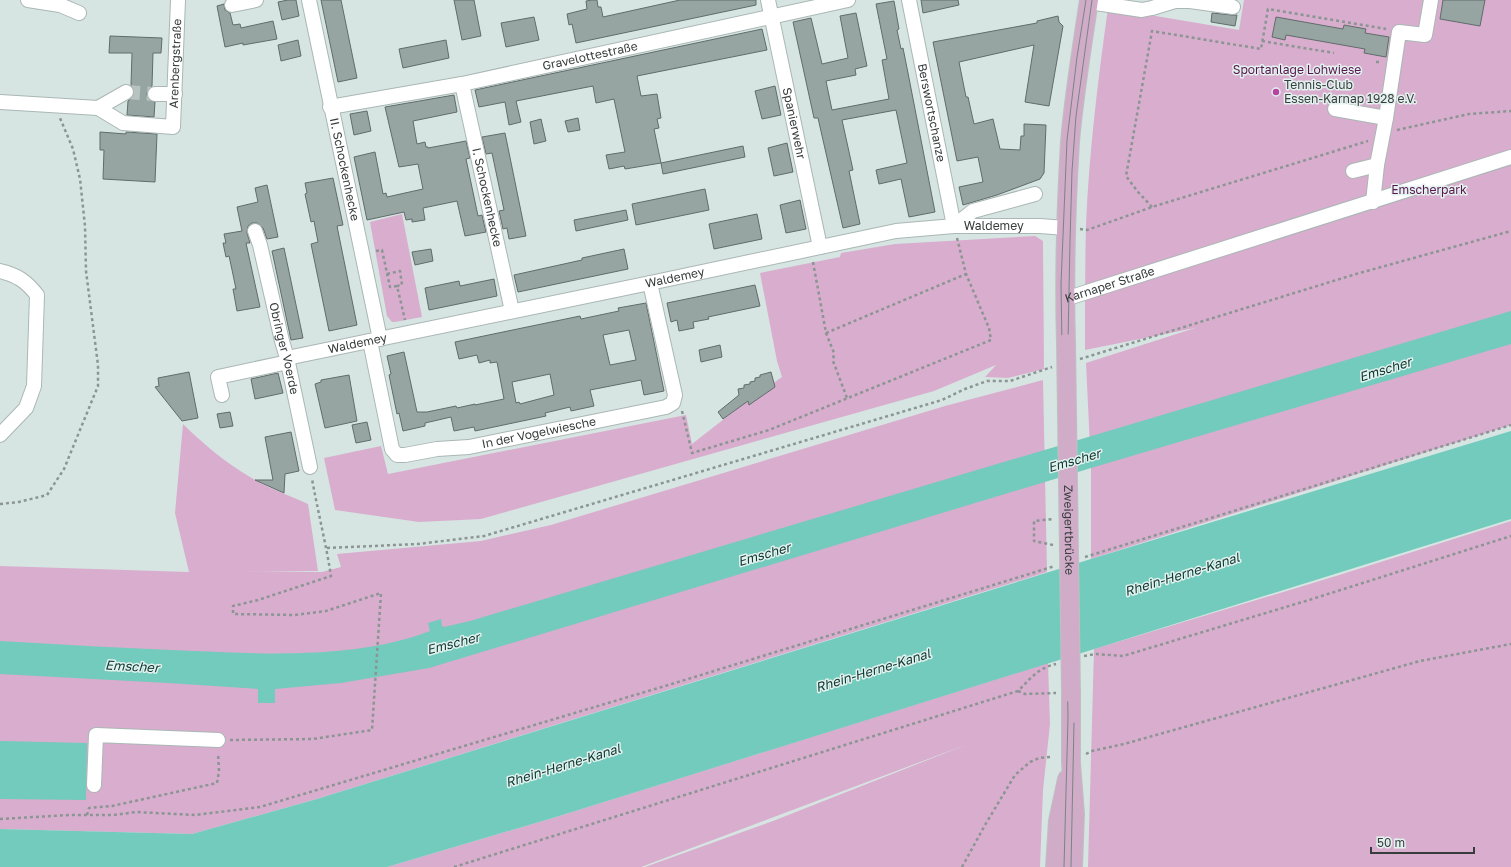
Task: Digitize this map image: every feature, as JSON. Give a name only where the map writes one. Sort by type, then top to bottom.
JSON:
[{"type":"main road","name":"Karnaper Straße","points":[[1065,299],[1066,228],[1071,141],[1080,56],[1089,1]]},
{"type":"main road","name":"Zweigertbrücke","points":[[1065,299],[1071,693],[1070,762]]},
{"type":"main road","points":[[1055,867],[1058,821],[1070,762]]},
{"type":"main road","points":[[1070,762],[1075,814],[1073,867]]},
{"type":"street","points":[[28,0],[60,5],[79,13]]},
{"type":"street","name":"Arenbergstraße","points":[[98,108],[123,123],[173,127],[178,0]]},
{"type":"street","points":[[232,5],[256,0]]},
{"type":"street","name":"II. Schockenhecke","points":[[309,0],[330,107],[362,255],[375,340]]},
{"type":"street","name":"Spanierwehr","points":[[768,0],[816,248]]},
{"type":"street","name":"Gravelottestraße","points":[[330,107],[462,84],[848,0]]},
{"type":"street","name":"Berswortschanze","points":[[910,0],[954,226]]},
{"type":"street","points":[[1373,202],[1377,165],[1400,32],[1425,35],[1431,0]]},
{"type":"street","points":[[1089,1],[1142,10],[1175,1],[1190,1],[1233,8]]},
{"type":"street","name":"I. Schockenhecke","points":[[462,84],[512,311]]},
{"type":"street","points":[[0,102],[98,108],[126,92]]},
{"type":"street","points":[[155,94],[175,94]]},
{"type":"street","points":[[1335,109],[1386,118]]},
{"type":"street","name":"Karnaper Straße","points":[[1065,299],[1511,157]]},
{"type":"street","points":[[1353,171],[1377,165]]},
{"type":"street","points":[[954,226],[973,211],[1035,194]]},
{"type":"street","name":"Waldemey","points":[[222,395],[218,377],[375,340],[896,231],[954,226],[1040,226],[1066,228]]},
{"type":"street","name":"Obringer Voerde","points":[[255,231],[260,245],[282,341],[288,360],[310,467]]},
{"type":"street","points":[[0,271],[14,274],[29,286],[37,295],[34,386],[26,408],[0,435]]},
{"type":"street","points":[[650,283],[675,396],[673,403]]},
{"type":"street","name":"In der Vogelwiesche","points":[[375,340],[392,449],[397,455],[437,449],[469,447],[666,407],[673,403]]},
{"type":"street","points":[[94,785],[96,736],[218,740]]},
{"type":"path","points":[[1152,207],[1126,176],[1152,31],[1261,48],[1268,9],[1400,32]]},
{"type":"path","points":[[1262,41],[1334,53]]},
{"type":"path","points":[[0,504],[19,502],[47,495],[64,469],[98,386],[98,365],[86,271],[85,226],[80,179],[73,149],[54,105]]},
{"type":"path","points":[[1066,228],[1087,230],[1152,207],[1435,120],[1469,114],[1511,111]]},
{"type":"path","points":[[673,403],[683,412],[692,453],[769,430],[991,340],[989,328],[966,274],[954,226]]},
{"type":"path","points":[[1075,360],[1356,274],[1511,231]]},
{"type":"path","points":[[816,248],[826,333],[834,354],[833,360],[847,398]]},
{"type":"path","points":[[362,255],[382,250],[387,274],[390,287],[402,285],[400,271],[387,274]]},
{"type":"path","points":[[826,333],[966,274]]},
{"type":"path","points":[[397,286],[406,324]]},
{"type":"path","points":[[327,548],[418,544],[484,536],[942,400],[965,388],[987,381],[1010,380],[1053,367]]},
{"type":"path","points":[[1084,557],[1511,425]]},
{"type":"path","points":[[87,815],[89,808],[112,806],[217,783],[219,771],[218,740],[313,739],[372,730],[382,593],[326,611],[295,616],[233,614],[233,606],[258,600],[331,576],[327,548],[310,467]]},
{"type":"path","points":[[1053,552],[1053,544],[1034,541],[1034,521],[1068,518]]},
{"type":"path","points":[[1081,657],[1096,654],[1123,656],[1309,600],[1511,536]]},
{"type":"path","points":[[1053,559],[1053,566]]},
{"type":"path","points":[[0,819],[114,815],[136,812],[195,815],[260,807],[667,686],[1061,564]]},
{"type":"path","points":[[1070,762],[1092,751],[1124,744],[1420,661],[1511,644]]},
{"type":"path","points":[[454,867],[1018,691],[1045,666],[1060,663]]},
{"type":"path","points":[[1018,691],[1025,694],[1049,693]]},
{"type":"path","points":[[962,867],[990,815],[1015,775],[1030,762],[1039,758],[1050,757]]},
{"type":"green space","points":[[1244,0],[1511,0],[1511,425],[1091,559],[1091,468],[1086,363],[1195,328],[1085,350],[1085,256],[1087,198],[1094,116],[1108,8],[1239,30]]},
{"type":"green space","points":[[402,214],[422,317],[392,322],[387,316],[370,222]]},
{"type":"green space","points":[[1035,236],[1043,241],[1044,369],[1008,378],[985,377],[996,365],[934,391],[481,519],[419,522],[335,510],[324,458],[381,446],[388,474],[686,415],[692,444],[742,405],[782,377],[777,361],[760,273],[840,257],[841,253],[895,244]]},
{"type":"green space","points":[[1043,380],[1047,572],[317,799],[192,834],[0,829],[0,566],[189,572],[175,513],[183,424],[198,439],[241,471],[264,485],[308,504],[318,571],[245,572],[322,572],[341,567],[337,554],[481,541],[551,525],[945,406]]},
{"type":"green space","points":[[1511,521],[1511,867],[1088,867],[1094,649],[1336,576]]},
{"type":"green space","points":[[1048,663],[1050,724],[1043,790],[1040,867],[645,867],[773,821],[968,744],[641,867],[387,867],[556,817]]},
{"type":"water","name":"Emscher","points":[[1511,311],[1511,344],[1091,468],[429,668],[341,683],[275,689],[275,703],[258,703],[258,689],[0,674],[0,641],[193,651],[313,653],[373,646],[402,640],[430,631],[428,623],[441,619],[442,626],[444,627],[470,621]]},
{"type":"water","name":"Rhein-Herne-Kanal","points":[[1511,431],[1511,519],[556,817],[387,867],[0,867],[0,829],[192,834],[317,799],[1091,559]]},
{"type":"water","points":[[0,741],[87,743],[86,800],[0,799]]},
{"type":"building","points":[[296,0],[299,16],[282,20],[278,2]]},
{"type":"building","points":[[321,0],[341,0],[357,78],[338,82]]},
{"type":"building","points":[[454,0],[474,0],[481,36],[462,40]]},
{"type":"building","points":[[597,0],[598,7],[601,7],[603,17],[680,0],[756,0],[756,5],[576,43],[572,24],[569,25],[567,14],[587,9],[586,1]]},
{"type":"building","points":[[921,0],[958,0],[959,5],[923,13]]},
{"type":"building","points":[[1443,0],[1485,0],[1480,26],[1440,19]]},
{"type":"building","points":[[894,1],[899,29],[897,30],[901,49],[903,48],[935,212],[909,217],[901,179],[879,184],[876,170],[907,163],[896,110],[842,120],[853,170],[849,171],[860,224],[843,228],[818,118],[814,118],[793,22],[811,18],[822,64],[848,58],[840,16],[856,13],[867,66],[855,69],[856,75],[826,81],[832,110],[889,99],[882,60],[887,59],[876,4]]},
{"type":"building","points":[[224,4],[225,10],[230,13],[233,25],[240,24],[241,28],[273,21],[277,39],[243,45],[243,43],[225,47],[217,6]]},
{"type":"building","points":[[1212,13],[1237,15],[1235,26],[1211,22]]},
{"type":"building","points":[[1058,16],[1059,22],[1063,26],[1049,106],[1025,102],[1034,45],[959,62],[966,97],[968,97],[974,124],[993,119],[1000,149],[1020,150],[1021,136],[1024,136],[1024,124],[1046,125],[1044,173],[1040,179],[997,195],[963,205],[959,187],[983,182],[978,157],[957,161],[933,42],[1037,23],[1037,21]]},
{"type":"building","points":[[534,17],[539,40],[506,47],[501,23]]},
{"type":"building","points":[[1276,17],[1343,29],[1344,25],[1366,29],[1365,33],[1389,37],[1386,57],[1364,53],[1365,49],[1286,35],[1285,40],[1272,37]]},
{"type":"building","points":[[762,29],[767,50],[637,76],[641,96],[657,94],[661,118],[657,119],[659,128],[654,129],[661,163],[625,169],[624,166],[609,169],[606,155],[625,152],[614,99],[596,103],[593,86],[516,101],[521,122],[509,125],[505,102],[479,107],[475,90]]},
{"type":"building","points":[[110,36],[162,38],[161,53],[153,53],[152,86],[148,89],[147,94],[148,99],[155,102],[154,117],[127,115],[128,101],[133,97],[134,92],[134,88],[131,85],[132,53],[109,53]]},
{"type":"building","points":[[298,40],[301,56],[281,61],[278,45]]},
{"type":"building","points":[[446,40],[449,58],[403,68],[399,49]]},
{"type":"building","points":[[775,86],[781,115],[762,119],[755,91]]},
{"type":"building","points":[[454,95],[457,112],[413,121],[417,144],[425,142],[426,147],[428,148],[466,141],[470,158],[466,159],[478,216],[482,215],[486,232],[465,236],[457,201],[423,208],[425,220],[412,222],[412,219],[406,220],[404,212],[367,220],[354,157],[375,152],[383,194],[386,193],[387,197],[423,189],[418,164],[399,167],[385,107]]},
{"type":"building","points":[[367,111],[371,131],[354,135],[350,114]]},
{"type":"building","points":[[578,118],[580,130],[568,132],[565,121]]},
{"type":"building","points":[[541,119],[546,141],[534,144],[530,122]]},
{"type":"building","points":[[100,132],[157,134],[155,182],[103,179],[104,150],[100,150]]},
{"type":"building","points":[[505,133],[526,236],[509,239],[507,228],[503,229],[499,211],[504,210],[492,153],[486,154],[482,137]]},
{"type":"building","points":[[787,143],[793,172],[774,176],[768,148]]},
{"type":"building","points":[[743,146],[745,157],[663,174],[661,163]]},
{"type":"building","points":[[333,178],[343,225],[337,226],[357,325],[329,331],[311,244],[318,242],[314,221],[311,222],[305,194],[307,193],[305,183]]},
{"type":"building","points":[[267,185],[278,237],[267,239],[263,228],[257,223],[252,223],[248,226],[247,233],[250,243],[246,243],[260,307],[237,311],[233,289],[236,289],[229,256],[226,257],[223,243],[226,243],[224,234],[242,231],[237,207],[258,202],[255,188]]},
{"type":"building","points":[[705,189],[709,210],[636,225],[632,204]]},
{"type":"building","points":[[800,200],[806,229],[786,233],[780,205]]},
{"type":"building","points":[[626,210],[628,220],[576,231],[574,220]]},
{"type":"building","points":[[757,214],[762,239],[714,249],[709,224]]},
{"type":"building","points":[[284,248],[303,338],[291,340],[272,251]]},
{"type":"building","points":[[431,249],[433,261],[415,265],[412,252]]},
{"type":"building","points":[[624,249],[628,269],[518,292],[514,275]]},
{"type":"building","points":[[494,279],[497,296],[429,310],[425,288],[459,281],[460,286]]},
{"type":"building","points":[[755,285],[760,306],[708,317],[709,319],[693,322],[694,328],[679,331],[677,320],[671,322],[667,303]]},
{"type":"building","points":[[646,303],[664,391],[644,395],[641,380],[590,390],[594,406],[571,411],[570,407],[545,413],[546,416],[475,431],[474,427],[454,431],[451,417],[425,423],[425,426],[403,431],[399,413],[397,414],[389,375],[391,374],[387,356],[404,352],[417,412],[427,412],[456,406],[457,408],[504,399],[497,362],[490,363],[490,360],[479,363],[477,355],[459,359],[455,342],[580,316],[581,319],[619,311],[618,308]],"holes":[[[629,330],[636,360],[610,365],[603,335]],[[550,374],[554,395],[520,404],[519,402],[516,403],[512,382]]]},
{"type":"building","points":[[720,345],[722,357],[701,362],[699,350]]},
{"type":"building","points":[[189,372],[198,418],[182,421],[155,387],[159,386],[158,378]]},
{"type":"building","points":[[771,372],[775,387],[749,405],[748,401],[723,419],[718,412],[739,395],[738,389],[744,388],[744,385],[755,381],[755,378],[760,377],[760,375]]},
{"type":"building","points":[[278,373],[283,393],[255,399],[251,379]]},
{"type":"building","points":[[349,375],[357,421],[325,428],[315,384],[321,382],[321,380]]},
{"type":"building","points":[[230,412],[233,426],[220,428],[217,414]]},
{"type":"building","points":[[367,422],[371,440],[356,443],[352,425]]},
{"type":"building","points":[[291,432],[299,471],[285,474],[284,493],[255,480],[273,480],[265,437]]},
{"type":"tunnel","points":[[126,92],[155,94]]},
{"type":"tram line","points":[[1064,867],[1068,718],[1061,284],[1067,140],[1077,57],[1086,0]]},
{"type":"tram line","points":[[1074,681],[1068,342],[1070,241],[1072,171],[1076,116],[1092,0]]},
{"type":"tram line","points":[[1071,867],[1074,723]]},
{"type":"place","name":"Tennis-Club Essen-Karnap 1928 e.V.","points":[[1276,92]]},
{"type":"park label","name":"Sportanlage Lohwiese","points":[[1297,70]]},
{"type":"park label","name":"Emscherpark","points":[[1429,190]]}]
